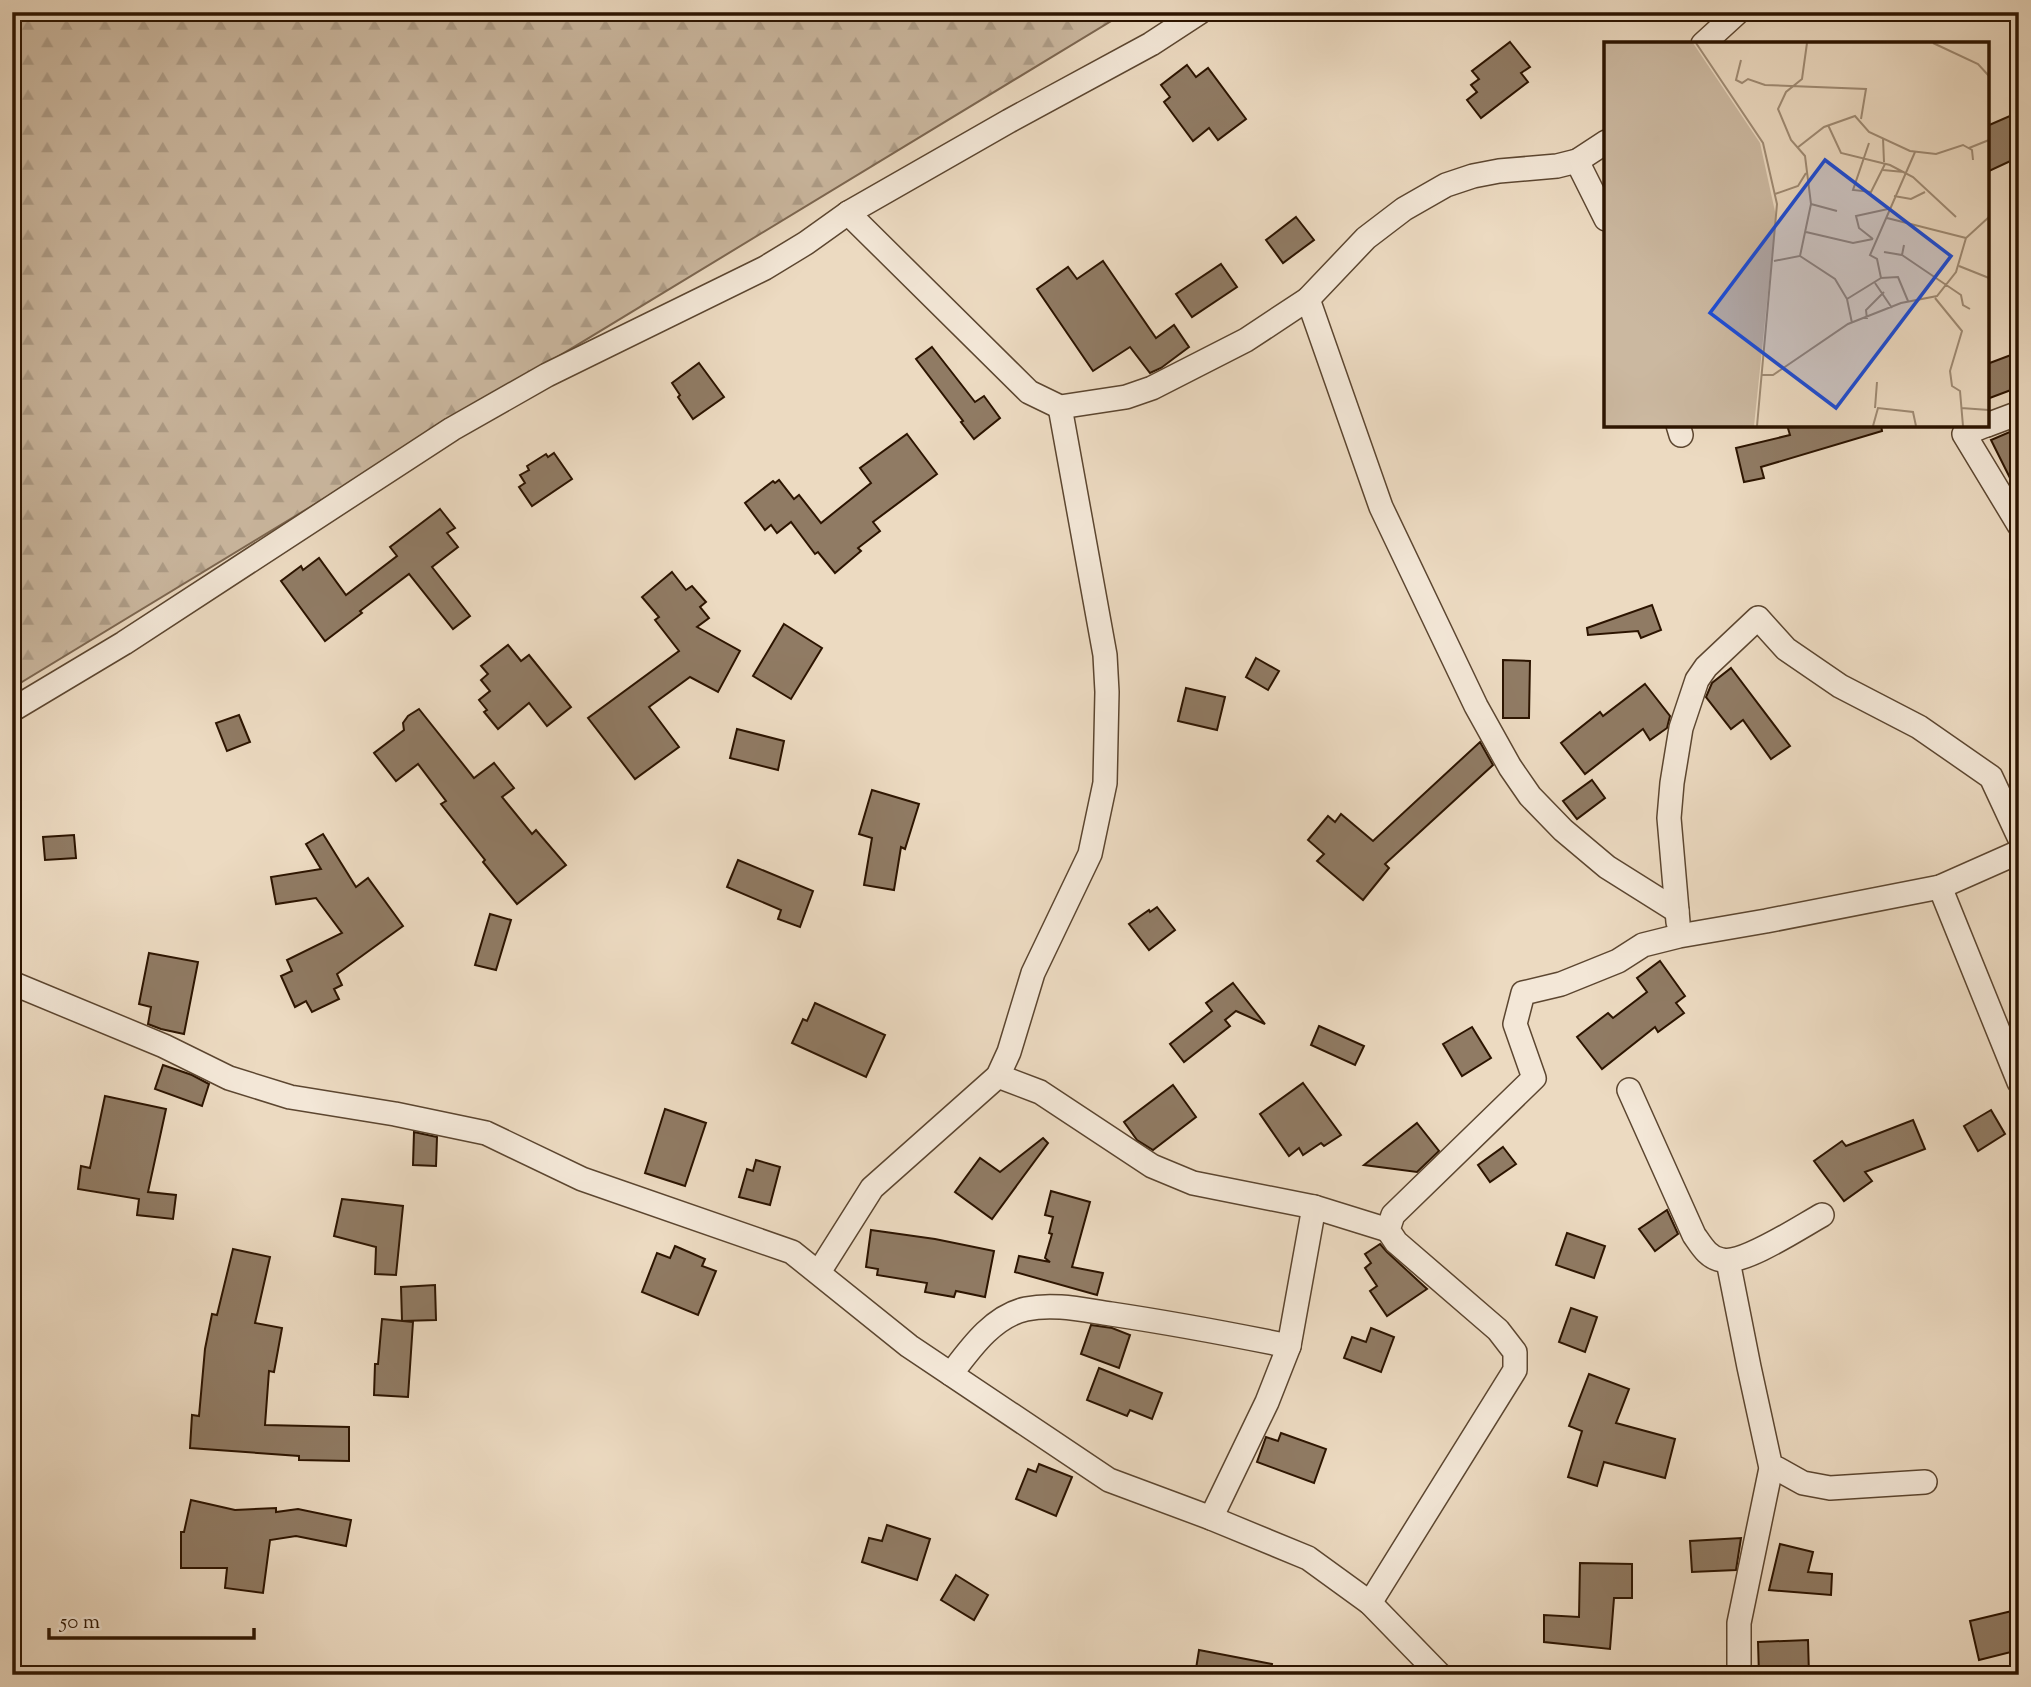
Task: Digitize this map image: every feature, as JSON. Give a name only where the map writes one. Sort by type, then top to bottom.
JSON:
[{"type":"street","points":[[12,710],[124,643],[452,429],[547,375],[765,268],[848,213],[1151,44],[1200,12]]},
{"type":"street","points":[[1705,42],[1738,12]]},
{"type":"street","points":[[848,213],[1029,393],[1060,407],[1126,397],[1152,388],[1247,340],[1308,299],[1366,238],[1404,209],[1446,185],[1499,171],[1557,166],[1577,161],[1604,144]]},
{"type":"street","points":[[1577,161],[1604,215]]},
{"type":"street","points":[[1308,299],[1381,507],[1476,706],[1510,767],[1530,796],[1563,830],[1607,867],[1677,911]]},
{"type":"street","points":[[819,1272],[872,1188],[998,1076],[1009,1052],[1033,973],[1090,855],[1105,783],[1105,654],[1060,407]]},
{"type":"street","points":[[1989,424],[2019,413]]},
{"type":"street","points":[[1982,427],[1964,434],[2019,525]]},
{"type":"street","points":[[1679,936],[1670,818],[1672,783],[1681,728],[1697,680],[1706,667],[1758,618],[1786,649],[1840,686],[1919,727],[1990,777],[2019,837]]},
{"type":"street","points":[[1388,1230],[1393,1215],[1534,1078],[1515,1024],[1523,993],[1562,984],[1618,961],[1643,945],[1940,887],[2019,852]]},
{"type":"street","points":[[1940,887],[2019,1082]]},
{"type":"street","points":[[12,984],[164,1046],[229,1078],[290,1097],[395,1114],[486,1133],[582,1179],[792,1252],[909,1346],[1109,1480],[1308,1558],[1370,1603],[1440,1675]]},
{"type":"street","points":[[998,1076],[1040,1092],[1152,1166],[1194,1184],[1314,1207],[1388,1230],[1396,1242],[1498,1330],[1515,1352],[1515,1370],[1370,1603]]},
{"type":"street","points":[[1629,1090],[1694,1235],[1706,1251],[1719,1260],[1728,1261],[1759,1251],[1822,1215]]},
{"type":"street","points":[[1211,1518],[1267,1402],[1289,1346],[1314,1207]]},
{"type":"street","points":[[1728,1261],[1772,1468],[1739,1623],[1739,1675]]},
{"type":"street","points":[[951,1374],[972,1345],[990,1328],[1025,1309],[1072,1308],[1289,1346]]},
{"type":"street","points":[[1772,1468],[1779,1469],[1803,1483],[1830,1488],[1925,1482]]},
{"type":"green space","points":[[12,12],[1126,12],[12,688]]},
{"type":"building","points":[[1510,42],[1530,67],[1521,73],[1528,82],[1481,118],[1467,100],[1477,92],[1471,85],[1479,79],[1472,71]]},
{"type":"building","points":[[1187,65],[1196,77],[1208,68],[1246,119],[1218,140],[1209,128],[1193,141],[1164,102],[1170,97],[1161,85]]},
{"type":"building","points":[[2019,112],[2019,157],[1989,171],[1989,125]]},
{"type":"building","points":[[1296,217],[1314,240],[1283,263],[1266,240]]},
{"type":"building","points":[[1103,261],[1156,338],[1174,325],[1189,347],[1161,368],[1150,373],[1130,347],[1093,371],[1037,289],[1068,267],[1077,279]]},
{"type":"building","points":[[1221,264],[1237,287],[1192,317],[1176,294]]},
{"type":"building","points":[[932,347],[975,402],[984,396],[1000,418],[974,439],[916,359]]},
{"type":"building","points":[[2019,352],[2019,387],[1989,398],[1989,363]]},
{"type":"building","points":[[699,363],[724,397],[693,419],[672,383]]},
{"type":"building","points":[[1788,427],[1881,427],[1882,431],[1761,467],[1764,478],[1744,482],[1736,448],[1790,435]]},
{"type":"building","points":[[2019,428],[2019,496],[1991,440]]},
{"type":"building","points":[[907,434],[937,474],[873,522],[880,531],[858,548],[861,551],[835,573],[818,552],[815,554],[791,522],[777,533],[771,525],[765,530],[745,503],[773,481],[775,483],[779,480],[794,499],[799,495],[821,523],[871,483],[860,468]]},
{"type":"building","points":[[554,453],[572,479],[532,506],[519,487],[525,483],[520,475],[529,470],[527,466],[546,454],[548,457]]},
{"type":"building","points":[[440,509],[455,528],[447,533],[458,547],[432,567],[470,616],[453,629],[409,574],[325,641],[281,581],[301,566],[303,570],[319,558],[346,595],[397,556],[390,547]]},
{"type":"building","points":[[672,572],[686,590],[692,586],[706,602],[700,607],[709,618],[697,627],[740,651],[718,692],[690,677],[649,707],[679,747],[635,779],[588,718],[679,651],[655,620],[659,617],[642,597]]},
{"type":"building","points":[[1652,605],[1661,630],[1641,638],[1638,631],[1588,635],[1587,628]]},
{"type":"building","points":[[784,624],[822,648],[791,699],[753,676]]},
{"type":"building","points":[[508,645],[521,661],[529,655],[571,707],[547,726],[529,703],[498,729],[484,712],[487,710],[479,700],[490,691],[481,680],[488,674],[481,666]]},
{"type":"building","points":[[1256,658],[1279,671],[1268,690],[1246,677]]},
{"type":"building","points":[[1503,660],[1530,661],[1529,718],[1503,718]]},
{"type":"building","points":[[1731,668],[1790,746],[1771,759],[1743,720],[1731,729],[1706,697],[1712,683]]},
{"type":"building","points":[[1645,684],[1670,716],[1667,728],[1650,740],[1643,729],[1585,774],[1561,743],[1600,712],[1603,716]]},
{"type":"building","points":[[1186,688],[1225,697],[1217,730],[1178,721]]},
{"type":"building","points":[[419,709],[474,778],[494,763],[514,788],[502,797],[532,834],[536,830],[566,865],[517,904],[441,804],[446,801],[418,764],[396,781],[374,753],[404,730],[403,723],[408,716]]},
{"type":"building","points":[[239,715],[250,742],[227,751],[216,723]]},
{"type":"building","points":[[737,729],[784,741],[778,770],[730,758]]},
{"type":"building","points":[[1480,742],[1493,765],[1385,864],[1389,868],[1363,900],[1317,861],[1324,854],[1308,840],[1328,816],[1335,822],[1341,814],[1373,841]]},
{"type":"building","points":[[1592,780],[1605,798],[1577,819],[1563,801]]},
{"type":"building","points":[[872,790],[919,804],[905,849],[901,847],[894,890],[864,885],[872,838],[859,834]]},
{"type":"building","points":[[323,834],[356,887],[368,878],[403,926],[337,974],[342,985],[334,989],[339,999],[312,1012],[306,1001],[295,1007],[281,976],[292,971],[287,960],[342,933],[316,898],[276,904],[271,877],[321,869],[306,844]]},
{"type":"building","points":[[74,835],[76,858],[45,860],[43,837]]},
{"type":"building","points":[[738,860],[813,891],[800,927],[778,919],[781,910],[727,887]]},
{"type":"building","points":[[1157,907],[1175,930],[1149,950],[1129,924]]},
{"type":"building","points":[[490,914],[511,920],[496,970],[475,965]]},
{"type":"building","points":[[149,953],[198,962],[184,1034],[148,1024],[151,1007],[139,1004]]},
{"type":"building","points":[[1660,961],[1685,996],[1676,1003],[1684,1013],[1658,1032],[1655,1027],[1602,1069],[1577,1037],[1608,1013],[1613,1018],[1647,992],[1637,978]]},
{"type":"building","points":[[1233,983],[1265,1024],[1236,1011],[1225,1020],[1230,1026],[1184,1062],[1170,1044],[1212,1011],[1206,1003]]},
{"type":"building","points":[[815,1003],[885,1035],[866,1077],[792,1043],[803,1019],[807,1021]]},
{"type":"building","points":[[1319,1026],[1364,1046],[1355,1065],[1311,1045]]},
{"type":"building","points":[[1472,1027],[1491,1058],[1462,1076],[1443,1044]]},
{"type":"building","points":[[163,1065],[209,1084],[202,1106],[155,1089]]},
{"type":"building","points":[[1303,1083],[1341,1135],[1324,1146],[1321,1143],[1303,1155],[1299,1148],[1289,1156],[1260,1114]]},
{"type":"building","points":[[1173,1085],[1196,1117],[1153,1150],[1137,1140],[1124,1122]]},
{"type":"building","points":[[105,1096],[166,1109],[148,1192],[176,1195],[173,1219],[137,1215],[139,1199],[78,1189],[81,1166],[90,1168]]},
{"type":"building","points":[[665,1109],[706,1123],[685,1186],[645,1173]]},
{"type":"building","points":[[1991,1110],[2005,1134],[1978,1151],[1964,1126]]},
{"type":"building","points":[[1913,1120],[1925,1149],[1865,1172],[1872,1181],[1844,1201],[1814,1161],[1842,1141],[1846,1146]]},
{"type":"building","points":[[1417,1123],[1439,1151],[1417,1172],[1364,1165]]},
{"type":"building","points":[[414,1132],[437,1137],[436,1166],[413,1165]]},
{"type":"building","points":[[1043,1138],[1048,1143],[992,1219],[955,1192],[980,1158],[1000,1172]]},
{"type":"building","points":[[1503,1147],[1516,1164],[1490,1182],[1478,1165]]},
{"type":"building","points":[[756,1160],[780,1167],[770,1205],[739,1197],[747,1169],[753,1171]]},
{"type":"building","points":[[1051,1191],[1090,1202],[1072,1267],[1103,1273],[1097,1295],[1015,1272],[1019,1256],[1050,1262],[1045,1258],[1052,1234],[1049,1233],[1053,1217],[1045,1215]]},
{"type":"building","points":[[342,1199],[403,1206],[396,1275],[375,1274],[376,1247],[334,1236]]},
{"type":"building","points":[[1667,1210],[1678,1234],[1655,1251],[1639,1229]]},
{"type":"building","points":[[871,1230],[994,1251],[985,1297],[956,1291],[954,1297],[925,1292],[927,1283],[877,1275],[878,1269],[866,1267]]},
{"type":"building","points":[[1567,1233],[1605,1246],[1594,1278],[1556,1265]]},
{"type":"building","points":[[1380,1244],[1427,1289],[1387,1316],[1370,1291],[1377,1286],[1365,1268],[1371,1263],[1365,1254]]},
{"type":"building","points":[[675,1246],[705,1259],[702,1266],[716,1271],[698,1315],[642,1292],[657,1253],[670,1258]]},
{"type":"building","points":[[233,1249],[270,1257],[255,1323],[282,1328],[274,1372],[269,1371],[265,1425],[349,1427],[349,1461],[299,1460],[299,1456],[190,1448],[192,1415],[199,1416],[205,1349],[212,1314],[217,1315]]},
{"type":"building","points":[[435,1285],[436,1320],[402,1321],[401,1287]]},
{"type":"building","points":[[1571,1308],[1597,1317],[1585,1352],[1559,1342]]},
{"type":"building","points":[[382,1319],[413,1322],[408,1397],[374,1395],[375,1364],[378,1364]]},
{"type":"building","points":[[1091,1325],[1112,1328],[1130,1335],[1119,1368],[1081,1354]]},
{"type":"building","points":[[1371,1328],[1394,1337],[1381,1372],[1344,1358],[1352,1337],[1366,1342]]},
{"type":"building","points":[[1099,1368],[1162,1393],[1152,1419],[1130,1410],[1127,1416],[1087,1400]]},
{"type":"building","points":[[1589,1374],[1629,1389],[1616,1423],[1675,1439],[1665,1478],[1604,1462],[1597,1486],[1568,1477],[1582,1431],[1569,1426]]},
{"type":"building","points":[[1281,1433],[1326,1449],[1314,1483],[1257,1462],[1266,1437],[1278,1441]]},
{"type":"building","points":[[1039,1464],[1072,1477],[1056,1516],[1016,1499],[1028,1469],[1036,1472]]},
{"type":"building","points":[[191,1500],[235,1510],[276,1508],[276,1512],[298,1509],[351,1520],[346,1546],[296,1536],[270,1540],[263,1593],[225,1588],[227,1568],[181,1568],[181,1532],[184,1532]]},
{"type":"building","points":[[887,1525],[930,1539],[917,1580],[862,1562],[869,1538],[882,1541]]},
{"type":"building","points":[[1741,1538],[1736,1570],[1692,1572],[1690,1541]]},
{"type":"building","points":[[1780,1544],[1813,1552],[1808,1572],[1832,1574],[1831,1595],[1769,1590]]},
{"type":"building","points":[[1580,1563],[1632,1564],[1632,1598],[1614,1598],[1610,1649],[1544,1642],[1544,1615],[1579,1617]]},
{"type":"building","points":[[956,1575],[988,1595],[974,1620],[941,1600]]},
{"type":"building","points":[[2012,1611],[2019,1636],[2019,1650],[1979,1660],[1970,1621]]},
{"type":"building","points":[[1808,1640],[1809,1675],[1759,1675],[1758,1642]]},
{"type":"building","points":[[1199,1650],[1272,1664],[1270,1675],[1195,1675]]}]
